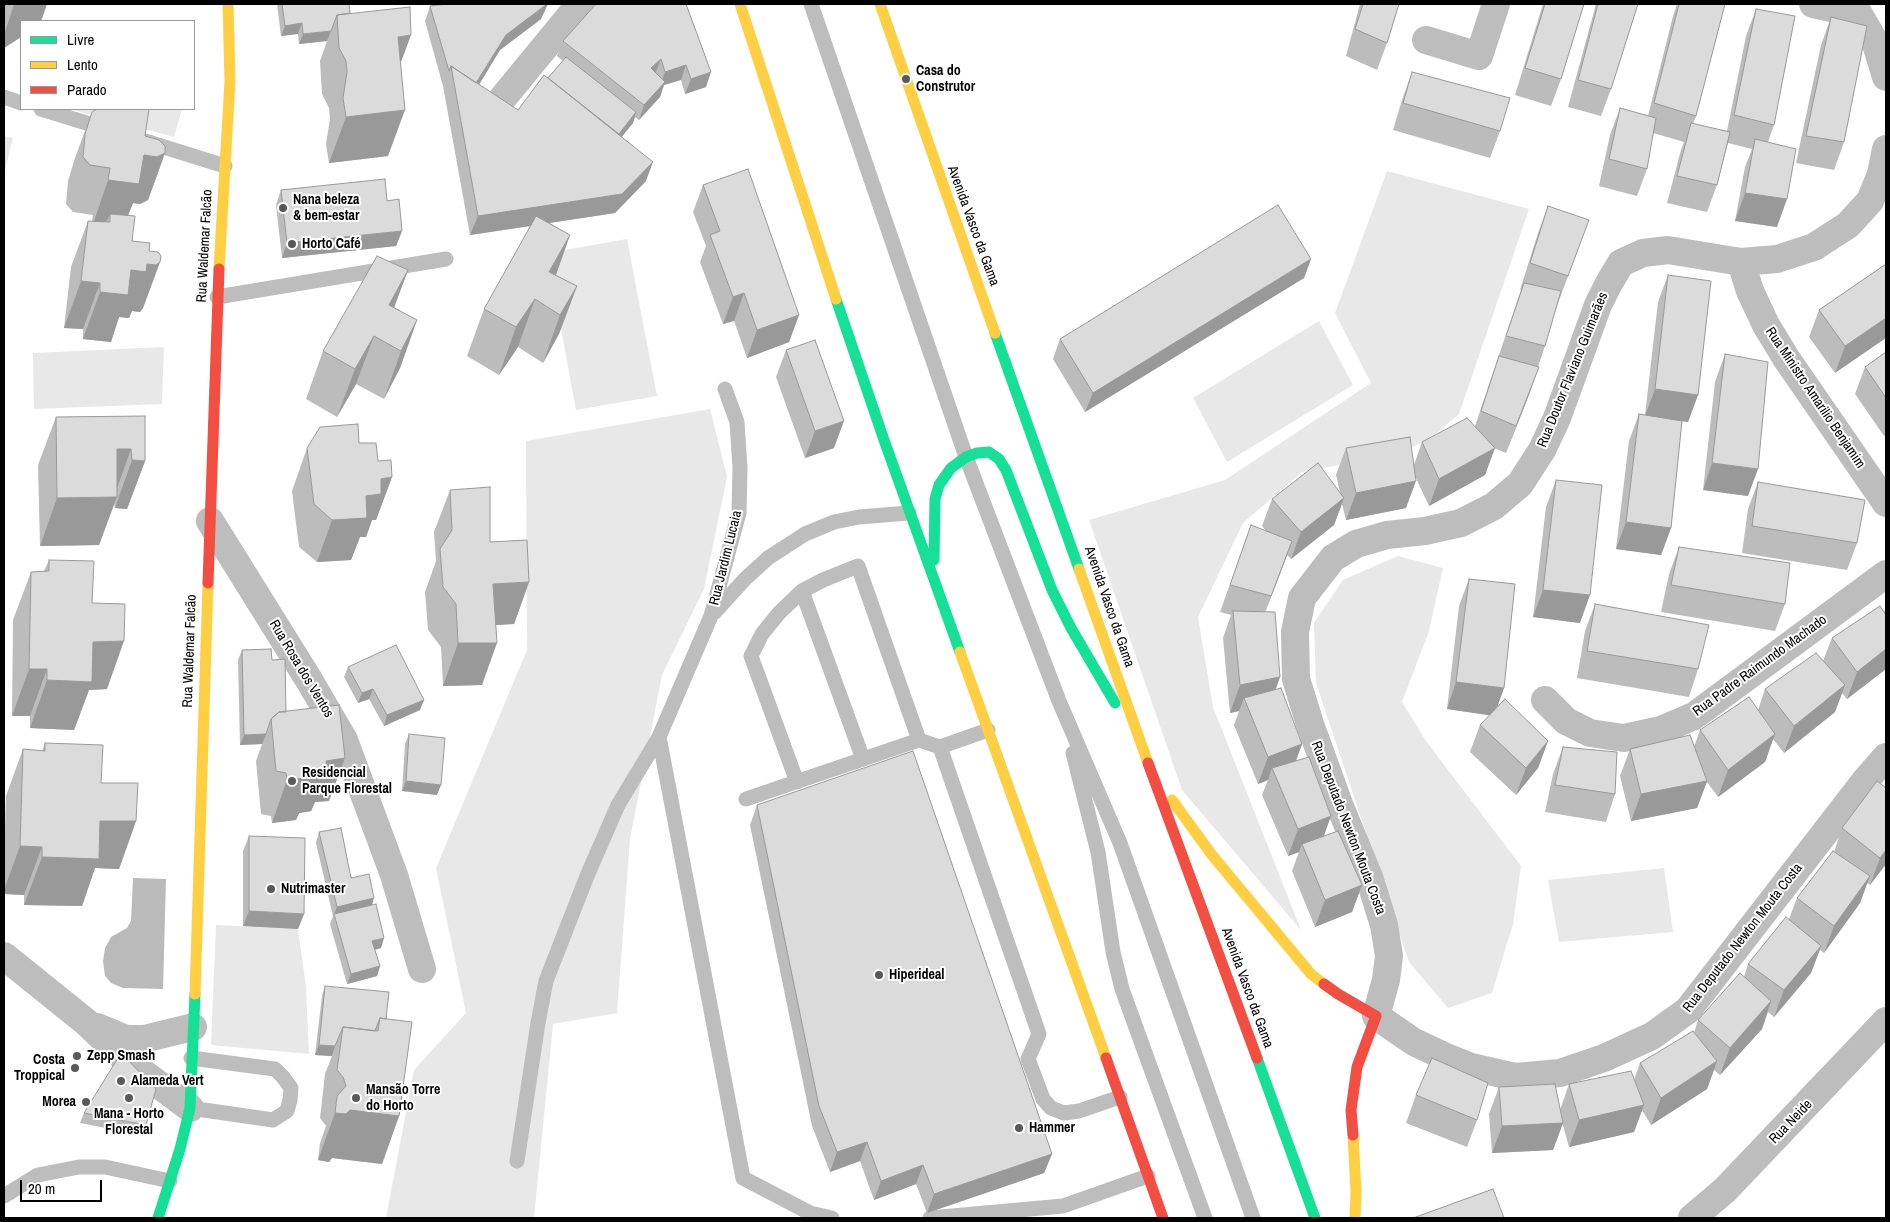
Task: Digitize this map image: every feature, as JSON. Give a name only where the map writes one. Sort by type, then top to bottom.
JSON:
[{"type":"main road","name":"Rua Waldemar Falcão","points":[[158,1218],[180,1150],[190,1108],[217,297],[230,81],[228,4]]},
{"type":"main road","points":[[740,4],[844,324],[909,513],[1163,1218]]},
{"type":"main road","name":"Avenida Vasco da Gama","points":[[880,4],[1146,756],[1315,1218]]},
{"type":"main road","name":"Rua Waldemar Falcão","points":[[230,81],[241,14]]},
{"type":"main road","points":[[934,579],[935,499],[939,485],[950,468],[966,457],[977,453],[989,452],[999,459],[1006,470],[1052,590],[1089,660],[1146,756]]},
{"type":"main road","points":[[1154,777],[1212,855],[1312,974],[1338,994],[1376,1016],[1357,1067],[1351,1110],[1356,1192],[1355,1218]]},
{"type":"street","points":[[502,99],[580,4]]},
{"type":"street","points":[[1426,40],[1479,56],[1496,4]]},
{"type":"street","points":[[1813,4],[1856,9],[1876,44],[1886,77]]},
{"type":"street","name":"Rua Doutor Flaviano Guimarães","points":[[1333,558],[1356,544],[1387,535],[1425,531],[1461,523],[1494,506],[1520,484],[1542,450],[1557,418],[1598,305],[1621,263],[1643,253],[1668,250],[1741,262],[1777,259],[1814,247],[1848,225],[1870,202],[1881,174],[1886,149]]},
{"type":"street","name":"Rua Ministro Amarilio Benjamim","points":[[1741,262],[1750,292],[1766,325],[1886,503]]},
{"type":"street","name":"Rua Rosa dos Ventos","points":[[210,520],[344,740],[394,874],[422,969]]},
{"type":"street","name":"Rua Deputado Newton Mouta Costa","points":[[1333,558],[1302,598],[1296,632],[1296,679],[1339,804],[1369,877],[1384,925],[1389,956],[1386,980],[1376,1016],[1414,1042],[1471,1067],[1516,1077],[1560,1073],[1604,1058],[1652,1036],[1688,1010],[1865,781],[1886,757]]},
{"type":"street","name":"Rua Padre Raimundo Machado","points":[[1545,700],[1566,721],[1590,733],[1624,738],[1661,730],[1694,716],[1886,574]]},
{"type":"street","points":[[4,956],[86,1022],[126,1060],[190,1108]]},
{"type":"street","name":"Rua Neide","points":[[1692,1218],[1725,1190],[1886,1021]]},
{"type":"street","points":[[86,1022],[126,1039],[144,1039],[193,1027]]},
{"type":"lane","points":[[812,4],[966,457],[1059,701],[1120,843],[1253,1218]]},
{"type":"lane","points":[[4,97],[20,103]]},
{"type":"lane","points":[[44,110],[225,166]]},
{"type":"lane","points":[[217,297],[446,259]]},
{"type":"lane","name":"Rua Jardim Lucaia","points":[[711,616],[739,513],[740,468],[737,422],[725,389]]},
{"type":"lane","name":"Rua Jardim Lucaia","points":[[711,616],[762,563],[805,534],[834,522],[859,517],[909,513]]},
{"type":"lane","points":[[797,782],[752,656],[762,634],[779,613],[802,591],[858,566],[919,740]]},
{"type":"lane","points":[[802,591],[863,759]]},
{"type":"lane","points":[[517,1161],[546,980],[587,876],[618,805],[659,737],[711,616]]},
{"type":"lane","points":[[1059,701],[1098,852],[1113,952],[1122,989],[1205,1218]]},
{"type":"lane","points":[[746,799],[919,740],[940,747],[988,730]]},
{"type":"lane","points":[[659,737],[743,1178],[810,1212],[832,1218]]},
{"type":"lane","points":[[940,747],[1039,1034],[1028,1059],[1043,1099],[1051,1108],[1064,1113],[1079,1111],[1120,1097]]},
{"type":"lane","points":[[190,1108],[273,1120],[287,1111],[291,1088],[275,1070],[191,1058]]},
{"type":"lane","points":[[4,1196],[38,1175],[79,1166],[105,1167],[170,1181]]},
{"type":"lane","points":[[930,1218],[1062,1206],[1148,1176]]},
{"type":"shaded area","points":[[73,110],[182,110],[174,137]]},
{"type":"shaded area","points":[[4,136],[13,138],[4,174]]},
{"type":"shaded area","points":[[1387,171],[1529,209],[1459,414],[1430,439],[1397,454],[1302,472],[1243,523],[1198,617],[1213,707],[1301,930],[1182,790],[1089,520],[1225,480],[1371,383],[1335,313]]},
{"type":"shaded area","points":[[627,239],[657,396],[576,410],[547,253]]},
{"type":"shaded area","points":[[1319,321],[1353,385],[1227,462],[1193,398]]},
{"type":"shaded area","points":[[164,347],[162,404],[34,409],[33,353]]},
{"type":"shaded area","points":[[710,409],[727,477],[704,589],[662,675],[630,839],[617,1013],[553,1024],[534,1218],[386,1218],[414,1070],[466,1013],[436,868],[527,650],[526,441]]},
{"type":"shaded area","points":[[1398,556],[1443,568],[1429,631],[1402,702],[1426,741],[1521,866],[1513,924],[1492,993],[1448,1008],[1409,962],[1316,683],[1314,623],[1343,580]]},
{"type":"shaded area","points":[[1664,868],[1673,932],[1559,942],[1548,880]]},
{"type":"shaded area","points":[[133,878],[166,879],[163,989],[123,988],[111,983],[105,976],[103,961],[105,948],[111,937],[127,928],[131,921]]},
{"type":"shaded area","points":[[216,925],[298,929],[306,987],[309,1054],[211,1045]]},
{"type":"building","points":[[282,4],[349,4],[350,13],[337,15],[331,31],[303,34],[302,23],[285,26]]},
{"type":"building","points":[[447,4],[547,4],[506,35],[476,83],[451,66],[449,71],[430,6]]},
{"type":"building","points":[[596,4],[686,4],[711,72],[691,79],[686,65],[665,72],[661,59],[651,68],[665,82],[644,105],[563,41]]},
{"type":"building","points":[[1363,4],[1399,4],[1387,43],[1355,29]]},
{"type":"building","points":[[1545,4],[1584,4],[1561,79],[1525,68]]},
{"type":"building","points":[[1598,4],[1638,4],[1611,89],[1578,80]]},
{"type":"building","points":[[1679,4],[1725,4],[1696,116],[1654,103]]},
{"type":"building","points":[[410,7],[411,35],[398,37],[405,110],[346,117],[343,98],[347,72],[346,61],[339,48],[337,15]]},
{"type":"building","points":[[1756,9],[1795,16],[1774,125],[1734,115]]},
{"type":"building","points":[[1831,17],[1867,26],[1844,142],[1806,136]]},
{"type":"building","points":[[566,57],[636,112],[619,134],[548,78]]},
{"type":"building","points":[[451,66],[518,110],[544,75],[653,162],[622,194],[478,216]]},
{"type":"building","points":[[1412,72],[1510,98],[1500,131],[1403,103]]},
{"type":"building","points":[[1620,108],[1656,118],[1647,169],[1609,159]]},
{"type":"building","points":[[95,110],[149,110],[145,136],[159,140],[165,146],[165,153],[157,157],[144,155],[139,184],[108,180],[110,168],[90,165],[83,157],[85,134],[92,112]]},
{"type":"building","points":[[1691,123],[1730,132],[1717,185],[1677,176]]},
{"type":"building","points":[[1755,139],[1796,149],[1787,199],[1745,193]]},
{"type":"building","points":[[748,169],[799,315],[757,330],[744,293],[733,297],[710,235],[720,231],[703,185]]},
{"type":"building","points":[[385,179],[387,201],[399,199],[402,231],[287,243],[281,190]]},
{"type":"building","points":[[1278,205],[1311,259],[1093,393],[1060,339]]},
{"type":"building","points":[[1548,206],[1589,220],[1568,276],[1530,263]]},
{"type":"building","points":[[110,214],[135,216],[132,241],[150,243],[149,251],[158,252],[161,256],[160,262],[156,265],[147,264],[146,272],[131,270],[128,295],[100,292],[100,283],[81,281],[88,221],[110,222]]},
{"type":"building","points":[[536,216],[570,235],[549,272],[577,286],[560,315],[535,299],[516,327],[484,309]]},
{"type":"building","points":[[377,256],[408,270],[389,305],[417,320],[401,351],[374,336],[355,369],[323,351]]},
{"type":"building","points":[[1886,264],[1886,318],[1845,346],[1819,310]]},
{"type":"building","points":[[1668,275],[1711,281],[1698,395],[1655,389]]},
{"type":"building","points":[[1524,283],[1561,291],[1545,346],[1506,336]]},
{"type":"building","points":[[815,340],[844,421],[815,431],[786,350]]},
{"type":"building","points":[[1886,352],[1886,398],[1865,367]]},
{"type":"building","points":[[1725,354],[1768,362],[1758,469],[1712,463]]},
{"type":"building","points":[[1499,356],[1539,367],[1516,426],[1481,411]]},
{"type":"building","points":[[1639,414],[1682,421],[1671,528],[1626,522]]},
{"type":"building","points":[[145,416],[145,461],[132,460],[131,449],[117,449],[117,497],[57,498],[56,417]]},
{"type":"building","points":[[1467,418],[1495,448],[1439,479],[1422,442]]},
{"type":"building","points":[[358,424],[359,443],[376,443],[378,461],[391,460],[392,477],[381,479],[381,494],[366,496],[367,518],[332,520],[314,504],[307,448],[320,427]]},
{"type":"building","points":[[1410,437],[1416,481],[1356,493],[1346,448]]},
{"type":"building","points":[[1318,463],[1344,498],[1301,532],[1272,499]]},
{"type":"building","points":[[1556,480],[1602,485],[1590,595],[1543,590]]},
{"type":"building","points":[[1758,482],[1865,500],[1857,543],[1752,526]]},
{"type":"building","points":[[490,487],[490,542],[527,540],[529,582],[493,584],[497,643],[458,643],[456,604],[443,587],[440,549],[452,530],[450,490]]},
{"type":"building","points":[[1251,525],[1292,541],[1271,596],[1230,585]]},
{"type":"building","points":[[1679,547],[1790,563],[1785,604],[1671,585]]},
{"type":"building","points":[[49,560],[94,561],[92,603],[125,604],[124,641],[93,642],[92,682],[47,680],[47,669],[29,669],[31,572],[49,571]]},
{"type":"building","points":[[1469,579],[1515,584],[1504,688],[1456,682]]},
{"type":"building","points":[[1595,604],[1709,625],[1698,669],[1587,651]]},
{"type":"building","points":[[1880,606],[1886,615],[1886,649],[1857,672],[1832,638]]},
{"type":"building","points":[[1233,611],[1275,612],[1280,677],[1240,685]]},
{"type":"building","points":[[396,645],[424,700],[387,715],[373,689],[362,693],[348,667]]},
{"type":"building","points":[[271,649],[272,660],[285,659],[286,712],[279,712],[271,719],[266,734],[244,735],[242,650]]},
{"type":"building","points":[[1816,653],[1845,685],[1794,726],[1765,689]]},
{"type":"building","points":[[1281,688],[1302,744],[1268,757],[1244,698]]},
{"type":"building","points":[[1749,697],[1775,734],[1728,770],[1700,730]]},
{"type":"building","points":[[1505,699],[1548,741],[1526,768],[1480,725]]},
{"type":"building","points":[[339,705],[345,758],[326,761],[327,769],[311,771],[312,777],[287,780],[286,773],[276,771],[271,719],[279,712]]},
{"type":"building","points":[[409,734],[445,738],[441,785],[406,781]]},
{"type":"building","points":[[1690,735],[1707,781],[1641,794],[1630,749]]},
{"type":"building","points":[[45,743],[103,745],[101,783],[138,783],[136,821],[100,821],[99,859],[42,857],[42,847],[20,846],[23,749],[45,751]]},
{"type":"building","points":[[1563,747],[1617,752],[1615,794],[1555,785]]},
{"type":"building","name":"Hiperideal","points":[[913,751],[1052,1154],[934,1194],[923,1165],[881,1181],[867,1142],[837,1152],[819,1106],[757,805]]},
{"type":"building","points":[[1309,757],[1331,816],[1298,829],[1272,768]]},
{"type":"building","points":[[1877,781],[1886,788],[1886,850],[1880,858],[1842,828]]},
{"type":"building","points":[[341,828],[351,878],[369,874],[374,898],[337,907],[319,832]]},
{"type":"building","points":[[1338,831],[1362,885],[1325,900],[1302,844]]},
{"type":"building","name":"Nutrimaster","points":[[249,836],[305,838],[304,914],[249,911]]},
{"type":"building","points":[[1833,851],[1870,876],[1834,926],[1797,898]]},
{"type":"building","points":[[376,904],[384,938],[372,941],[380,966],[351,974],[334,914]]},
{"type":"building","points":[[1786,917],[1821,946],[1784,990],[1748,964]]},
{"type":"building","points":[[1740,973],[1771,1001],[1730,1048],[1698,1020]]},
{"type":"building","points":[[325,986],[389,992],[386,1019],[380,1018],[375,1031],[343,1027],[335,1046],[319,1045]]},
{"type":"building","points":[[380,1018],[412,1022],[399,1116],[350,1110],[346,1114],[335,1113],[337,1096],[346,1086],[343,1077],[337,1070],[343,1027],[378,1031]]},
{"type":"building","points":[[1693,1031],[1717,1061],[1661,1098],[1640,1063]]},
{"type":"building","name":"Alameda Vert","points":[[121,1053],[156,1089],[146,1125],[84,1113]]},
{"type":"building","points":[[1432,1058],[1488,1083],[1477,1120],[1416,1095]]},
{"type":"building","points":[[1631,1071],[1644,1105],[1579,1120],[1569,1084]]},
{"type":"building","points":[[1555,1084],[1563,1123],[1502,1126],[1499,1087]]},
{"type":"building","points":[[1493,1189],[1504,1218],[1413,1218]]},
{"type":"traffic: fast","points":[[836,299],[960,652]]},
{"type":"traffic: fast","points":[[995,333],[1079,569]]},
{"type":"traffic: fast","points":[[934,560],[935,499],[939,485],[951,468],[966,457],[977,453],[989,452],[999,459],[1006,470],[1052,590],[1071,628],[1115,703]]},
{"type":"traffic: fast","points":[[158,1218],[180,1149],[190,1108],[195,994]]},
{"type":"traffic: fast","points":[[1257,1058],[1315,1218]]},
{"type":"traffic: slow","points":[[219,269],[230,81],[228,4]]},
{"type":"traffic: slow","points":[[740,4],[836,299]]},
{"type":"traffic: slow","points":[[880,4],[995,333]]},
{"type":"traffic: slow","points":[[1079,569],[1148,763]]},
{"type":"traffic: slow","points":[[195,994],[208,583]]},
{"type":"traffic: slow","points":[[960,652],[1106,1058]]},
{"type":"traffic: slow","points":[[1172,800],[1212,855],[1311,974],[1324,984]]},
{"type":"traffic: slow","points":[[1353,1135],[1356,1192],[1355,1218]]},
{"type":"traffic: jam","points":[[208,583],[219,269]]},
{"type":"traffic: jam","points":[[1148,763],[1257,1058]]},
{"type":"traffic: jam","points":[[1324,984],[1376,1016],[1357,1067],[1351,1110],[1353,1135]]},
{"type":"traffic: jam","points":[[1106,1058],[1163,1218]]},
{"type":"place","name":"Casa do Construtor","points":[[906,79]]},
{"type":"place","name":"Nana beleza & bem-estar","points":[[283,208]]},
{"type":"place","name":"Horto Café","points":[[292,244]]},
{"type":"place","name":"Residencial Parque Florestal","points":[[292,781]]},
{"type":"place","name":"Nutrimaster","points":[[271,889]]},
{"type":"place","name":"Hiperideal","points":[[879,975]]},
{"type":"place","name":"Zepp Smash","points":[[77,1056]]},
{"type":"place","name":"Costa Troppical","points":[[75,1068]]},
{"type":"place","name":"Alameda Vert","points":[[121,1081]]},
{"type":"place","name":"Mana - Horto Florestal","points":[[129,1098]]},
{"type":"place","name":"Mansão Torre do Horto","points":[[356,1098]]},
{"type":"place","name":"Morea","points":[[86,1102]]},
{"type":"place","name":"Hammer","points":[[1019,1128]]}]
